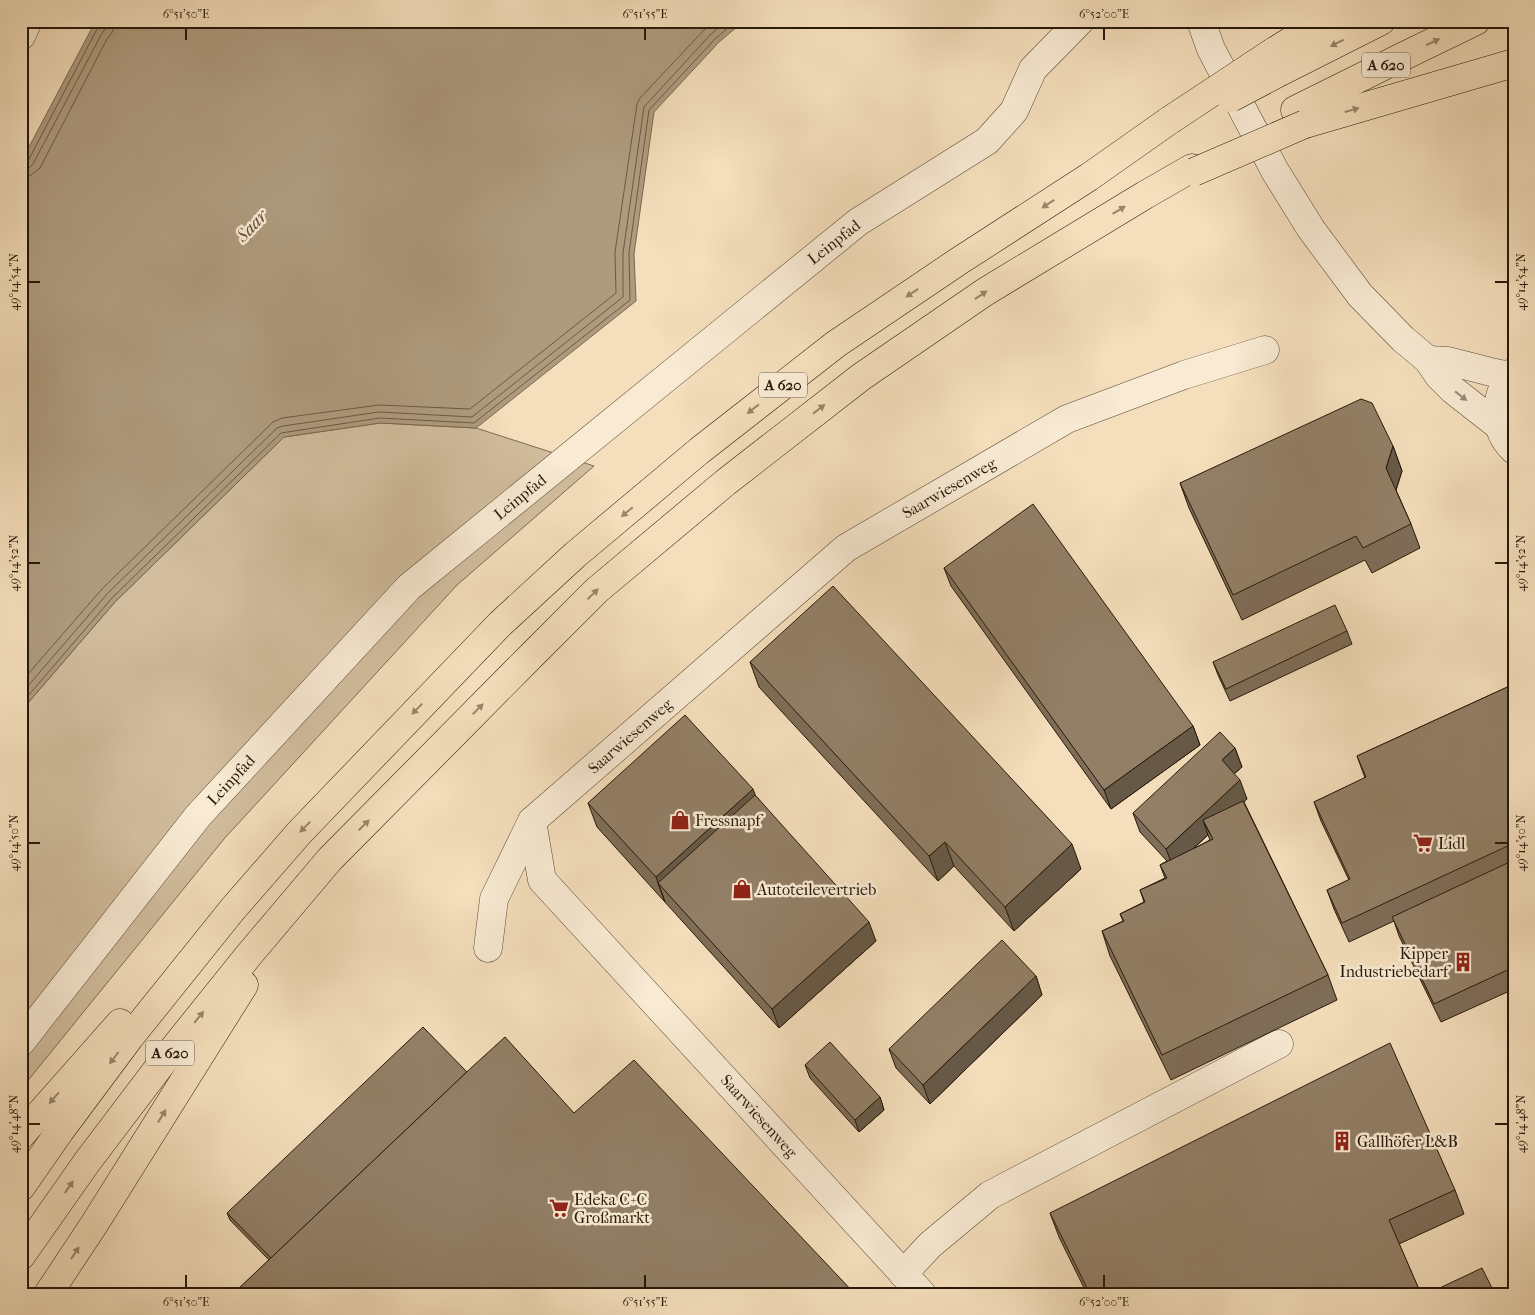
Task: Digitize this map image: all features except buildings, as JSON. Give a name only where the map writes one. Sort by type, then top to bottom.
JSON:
[{"type":"highway","points":[[1276,62],[1323,21]]},
{"type":"highway","name":"A 620","points":[[21,1187],[130,1036],[232,910],[299,833],[493,631],[575,555],[699,451],[836,344],[959,261],[1172,124],[1276,62],[1381,21]]},
{"type":"highway","name":"A 620","points":[[21,1256],[87,1162],[162,1063],[248,956],[330,859],[597,590],[726,482],[868,372],[985,292],[1145,195],[1300,117],[1406,54],[1476,21]]},
{"type":"highway","points":[[1300,117],[1514,63]]},
{"type":"highway","points":[[48,1294],[256,966],[330,859]]},
{"type":"highway","points":[[21,1135],[143,997],[232,910]]},
{"type":"street","points":[[21,36],[28,21]]},
{"type":"street","name":"Leinpfad","points":[[21,1042],[198,816],[409,587],[858,222],[986,141],[1014,111],[1033,69],[1080,21]]},
{"type":"street","points":[[1201,21],[1211,50],[1275,171],[1311,229],[1360,295],[1428,360],[1439,376],[1453,390],[1499,426]]},
{"type":"street","name":"Saarwiesenweg","points":[[922,1294],[542,880],[532,821],[846,548],[1067,419],[1184,375],[1265,350]]},
{"type":"street","points":[[1428,360],[1448,361],[1495,374],[1512,374]]},
{"type":"street","points":[[1512,374],[1505,384],[1499,399],[1497,415],[1499,426],[1507,443],[1514,450]]},
{"type":"street","points":[[488,948],[494,899],[532,821]]},
{"type":"street","points":[[903,1274],[930,1245],[990,1195],[1279,1044]]},
{"type":"shaded area","points":[[380,423],[476,428],[594,466],[457,585],[224,839],[21,1089],[21,711],[115,602],[284,437]]},
{"type":"water","name":"Saar","points":[[98,21],[744,21],[719,42],[654,112],[634,254],[636,301],[476,428],[380,423],[284,437],[115,602],[21,711],[21,162],[92,28]]},
{"type":"place","name":"Fressnapf","points":[[680,820]]},
{"type":"place","name":"Lidl","points":[[1423,843]]},
{"type":"place","name":"Autoteilevertrieb","points":[[742,889]]},
{"type":"place","name":"Kipper Industriebedarf","points":[[1463,962]]},
{"type":"place","name":"Gallhöfer L&B","points":[[1342,1141]]},
{"type":"place","name":"Edeka C+C Großmarkt","points":[[559,1208]]}]
